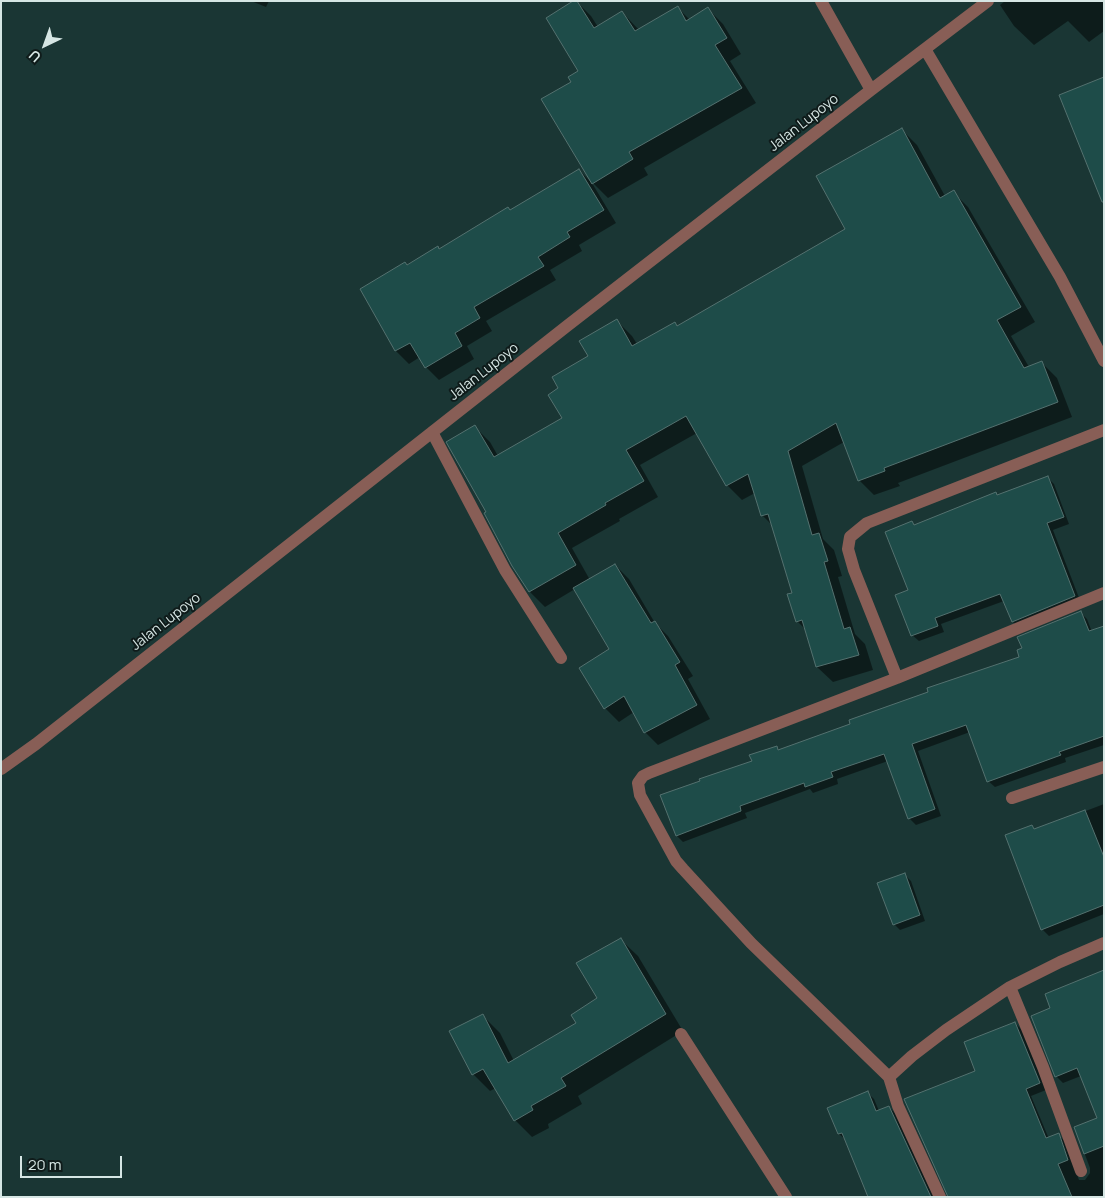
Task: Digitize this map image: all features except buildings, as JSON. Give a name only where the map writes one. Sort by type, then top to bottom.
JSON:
[{"type":"street","points":[[821,1],[871,90]]},
{"type":"street","name":"Jalan Lupoyo","points":[[1,769],[44,738],[432,432],[988,1]]},
{"type":"street","points":[[925,49],[1060,277],[1104,361]]},
{"type":"street","points":[[897,678],[854,570],[848,549],[850,537],[866,523],[1104,430]]},
{"type":"street","points":[[432,432],[506,570],[561,658]]},
{"type":"street","points":[[940,1197],[898,1106],[889,1077],[751,943],[683,870],[676,861],[640,795],[638,783],[643,776],[649,773],[897,678],[1104,593]]},
{"type":"street","points":[[1012,798],[1104,767]]},
{"type":"street","points":[[889,1077],[912,1056],[946,1030],[1010,987],[1104,943]]},
{"type":"street","points":[[1010,987],[1043,1067],[1081,1171]]},
{"type":"street","points":[[681,1034],[786,1197]]}]
